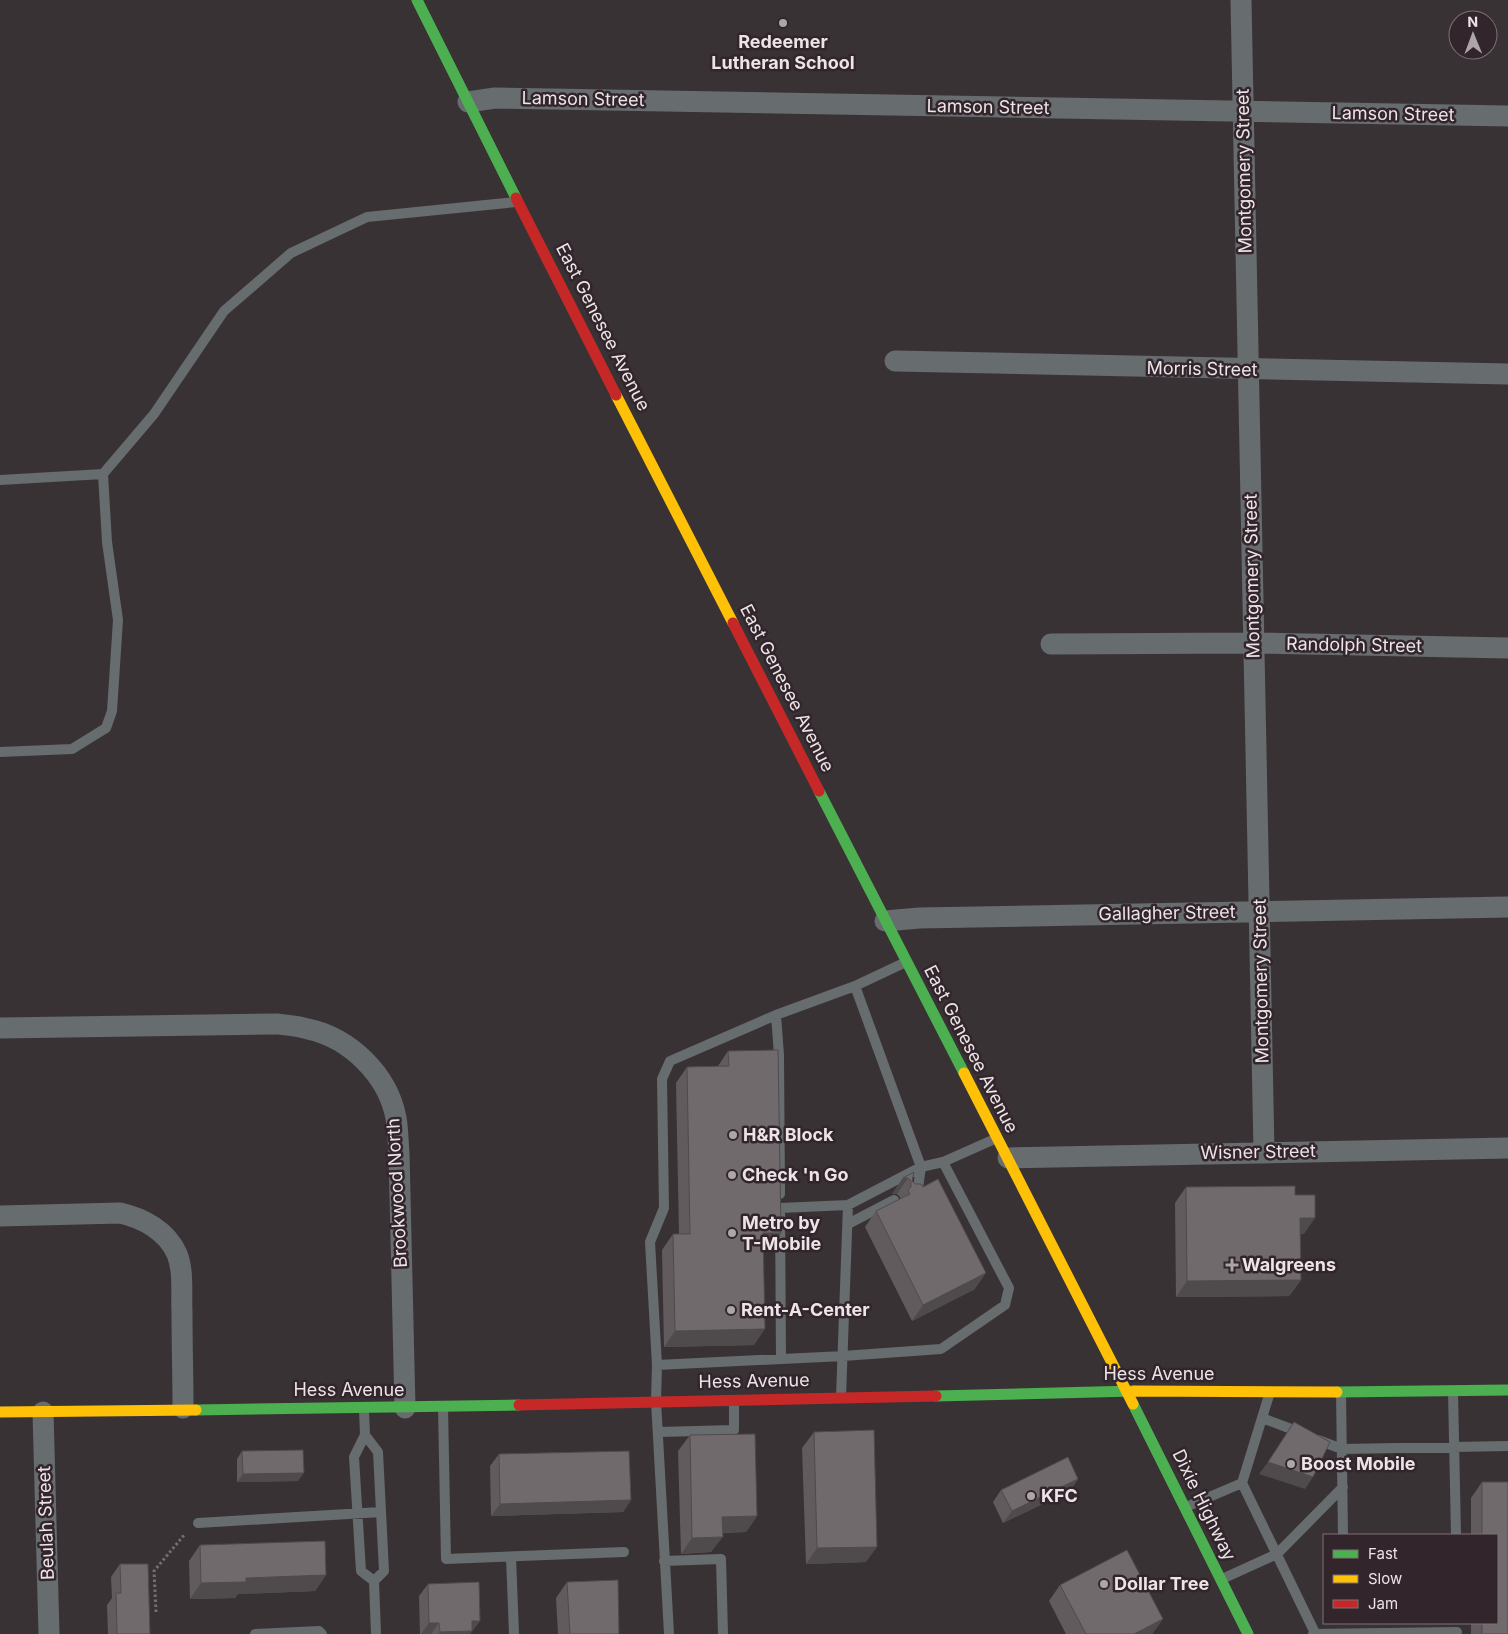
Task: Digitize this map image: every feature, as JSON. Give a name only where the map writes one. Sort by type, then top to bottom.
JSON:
[{"type":"main road","name":"East Genesee Avenue","points":[[418,0],[468,102],[885,921],[1128,1391]]},
{"type":"main road","name":"Hess Avenue","points":[[0,1412],[183,1408],[404,1408],[1128,1391],[1341,1392],[1508,1390]]},
{"type":"main road","name":"Dixie Highway","points":[[1128,1391],[1248,1634]]},
{"type":"street","name":"Montgomery Street","points":[[1241,0],[1264,1152]]},
{"type":"street","name":"Lamson Street","points":[[468,102],[495,98],[1508,116]]},
{"type":"street","name":"Morris Street","points":[[895,361],[1248,370],[1508,374]]},
{"type":"street","name":"Randolph Street","points":[[1051,644],[1253,643],[1508,648]]},
{"type":"street","name":"Gallagher Street","points":[[885,921],[919,918],[1508,907]]},
{"type":"street","name":"Brookwood North","points":[[0,1028],[277,1024],[310,1029],[342,1043],[367,1062],[386,1089],[396,1117],[399,1153],[404,1408]]},
{"type":"street","name":"Wisner Street","points":[[1008,1158],[1508,1148]]},
{"type":"street","points":[[0,1216],[120,1213],[149,1223],[166,1237],[177,1254],[181,1276],[183,1408]]},
{"type":"street","name":"Beulah Street","points":[[43,1412],[50,1634]]},
{"type":"lane","points":[[0,752],[72,749],[106,728],[112,711],[118,620],[107,542],[103,474],[154,414],[224,311],[291,253],[367,217],[520,202]]},
{"type":"lane","points":[[0,480],[103,474]]},
{"type":"lane","points":[[669,1634],[656,1401],[657,1365],[650,1242],[664,1208],[662,1079],[670,1061],[776,1015],[855,986],[907,962]]},
{"type":"lane","points":[[855,986],[921,1167],[918,1188],[907,1194]]},
{"type":"lane","points":[[776,1015],[779,1055],[781,1358]]},
{"type":"lane","points":[[780,1208],[848,1205],[921,1167],[942,1162],[997,1138]]},
{"type":"lane","points":[[657,1365],[941,1349],[1005,1305],[1008,1288],[942,1162]]},
{"type":"lane","points":[[848,1224],[894,1200]]},
{"type":"lane","points":[[840,1397],[848,1205]]},
{"type":"lane","points":[[1452,1390],[1456,1534]]},
{"type":"lane","points":[[1270,1392],[1242,1482],[1314,1634],[1344,1628],[1457,1629]]},
{"type":"lane","points":[[1341,1392],[1342,1534]]},
{"type":"lane","points":[[658,1432],[734,1430],[734,1400]]},
{"type":"lane","points":[[443,1406],[446,1559],[624,1552]]},
{"type":"lane","points":[[364,1407],[365,1435],[354,1457],[361,1571],[374,1581]]},
{"type":"lane","points":[[1262,1418],[1342,1449],[1508,1446]]},
{"type":"lane","points":[[365,1435],[378,1452],[384,1571],[374,1581],[376,1634]]},
{"type":"lane","points":[[1185,1507],[1242,1482]]},
{"type":"lane","points":[[1221,1580],[1277,1554],[1343,1487]]},
{"type":"lane","points":[[198,1523],[381,1512]]},
{"type":"lane","points":[[511,1557],[514,1634]]},
{"type":"lane","points":[[664,1561],[721,1559],[723,1634]]},
{"type":"lane","points":[[255,1634],[319,1630],[322,1634]]},
{"type":"path","points":[[156,1612],[154,1571],[185,1534]]},
{"type":"building","points":[[778,1050],[781,1233],[763,1233],[765,1329],[675,1331],[673,1234],[690,1234],[687,1067],[729,1066],[728,1051]]},
{"type":"building","points":[[914,1172],[912,1181],[915,1184],[921,1184],[923,1187],[938,1179],[986,1273],[923,1305],[876,1211],[910,1194],[908,1190],[911,1187],[911,1181],[908,1178],[903,1178]]},
{"type":"building","name":"Walgreens","points":[[1295,1186],[1295,1195],[1315,1195],[1315,1218],[1300,1218],[1301,1280],[1187,1281],[1186,1187]]},
{"type":"building","name":"Boost Mobile","points":[[1294,1422],[1330,1442],[1313,1477],[1268,1462]]},
{"type":"building","points":[[874,1430],[877,1547],[817,1548],[814,1432]]},
{"type":"building","points":[[755,1434],[757,1516],[722,1517],[723,1537],[692,1538],[690,1435]]},
{"type":"building","points":[[303,1450],[304,1473],[243,1474],[242,1451]]},
{"type":"building","points":[[629,1451],[631,1500],[500,1504],[499,1454]]},
{"type":"building","points":[[1068,1457],[1078,1479],[1012,1511],[1001,1490]]},
{"type":"building","points":[[1482,1482],[1508,1482],[1508,1634],[1482,1634],[1482,1624],[1498,1624],[1498,1534],[1482,1534]]},
{"type":"building","points":[[325,1541],[326,1575],[246,1578],[246,1582],[201,1583],[200,1545]]},
{"type":"building","name":"Dollar Tree","points":[[1127,1550],[1163,1619],[1134,1634],[1086,1634],[1060,1585]]},
{"type":"building","points":[[120,1564],[148,1564],[150,1634],[117,1634],[116,1593],[121,1593]]},
{"type":"building","points":[[618,1580],[619,1634],[570,1634],[567,1582]]},
{"type":"building","points":[[479,1582],[480,1621],[472,1621],[472,1631],[440,1632],[439,1623],[429,1623],[428,1584]]},
{"type":"traffic: fast","points":[[417,0],[516,198]]},
{"type":"traffic: fast","points":[[819,791],[964,1073]]},
{"type":"traffic: fast","points":[[1337,1392],[1508,1390]]},
{"type":"traffic: fast","points":[[936,1396],[1134,1391]]},
{"type":"traffic: fast","points":[[1133,1404],[1248,1634]]},
{"type":"traffic: fast","points":[[196,1410],[519,1405]]},
{"type":"traffic: slow","points":[[616,395],[733,623]]},
{"type":"traffic: slow","points":[[964,1073],[1133,1404]]},
{"type":"traffic: slow","points":[[1134,1391],[1337,1392]]},
{"type":"traffic: slow","points":[[0,1412],[196,1410]]},
{"type":"traffic: jam","points":[[516,198],[616,395]]},
{"type":"traffic: jam","points":[[733,623],[819,791]]},
{"type":"traffic: jam","points":[[519,1405],[936,1396]]},
{"type":"place","name":"Redeemer Lutheran School","points":[[783,23]]},
{"type":"place","name":"H&R Block","points":[[733,1135]]},
{"type":"place","name":"Check 'n Go","points":[[732,1175]]},
{"type":"place","name":"Metro by T-Mobile","points":[[732,1233]]},
{"type":"place","name":"Walgreens","points":[[1232,1265]]},
{"type":"place","name":"Rent-A-Center","points":[[731,1310]]},
{"type":"place","name":"Boost Mobile","points":[[1291,1464]]},
{"type":"place","name":"KFC","points":[[1031,1496]]},
{"type":"place","name":"Dollar Tree","points":[[1104,1584]]}]
